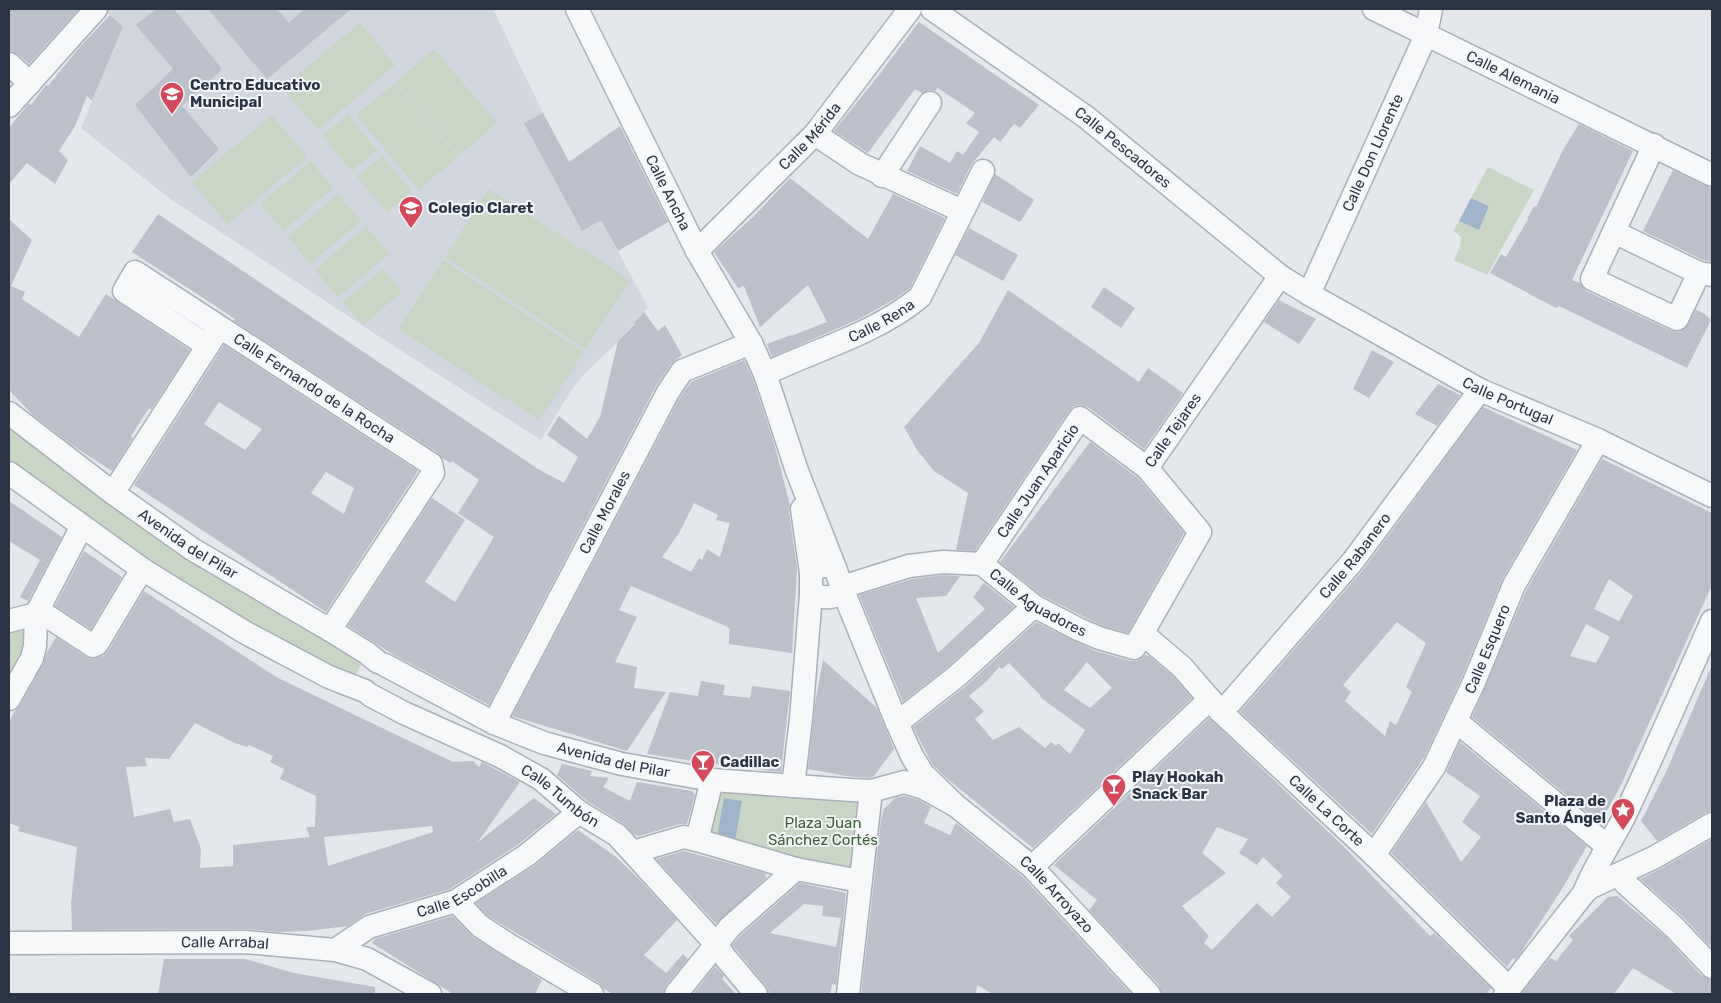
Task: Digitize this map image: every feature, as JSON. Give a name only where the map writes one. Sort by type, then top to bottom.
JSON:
[{"type":"street","points":[[9,106],[96,9]]},
{"type":"street","name":"Calle Ancha","points":[[577,9],[697,252],[751,343],[765,374],[797,471]]},
{"type":"street","name":"Calle Mérida","points":[[697,252],[814,134],[910,9]]},
{"type":"street","name":"Calle Pescadores","points":[[932,9],[1086,117],[1280,276],[1309,294]]},
{"type":"street","name":"Calle Alemania","points":[[1374,9],[1712,174]]},
{"type":"street","name":"Calle Don Llorente","points":[[1309,294],[1426,35],[1431,9]]},
{"type":"street","points":[[9,64],[30,83]]},
{"type":"street","points":[[882,176],[930,103]]},
{"type":"street","points":[[814,134],[882,176],[962,211]]},
{"type":"street","points":[[1614,232],[1706,274],[1677,319],[1592,279],[1654,145]]},
{"type":"street","name":"Calle Rena","points":[[765,374],[874,327],[904,310],[920,297],[983,171]]},
{"type":"street","name":"Calle Fernando de la Rocha","points":[[208,346],[124,291],[136,272],[431,464],[433,473],[330,630]]},
{"type":"street","name":"Calle Tejares","points":[[1143,634],[1200,532],[1147,468],[1280,276]]},
{"type":"street","name":"Calle Portugal","points":[[1309,294],[1480,390],[1598,440],[1712,496]]},
{"type":"street","points":[[113,493],[220,326]]},
{"type":"street","name":"Calle Morales","points":[[494,723],[668,392],[682,371],[751,343]]},
{"type":"street","name":"Calle Rabanero","points":[[1032,867],[1215,705],[1231,702],[1353,561],[1480,390]]},
{"type":"street","name":"Avenida del Pilar","points":[[9,413],[113,493],[192,549],[330,630],[382,663],[494,723],[544,743],[622,764],[712,780],[870,791],[904,782]]},
{"type":"street","name":"Calle Juan Aparicio","points":[[982,564],[1080,418],[1147,468]]},
{"type":"street","name":"Calle Esquero","points":[[1374,855],[1434,767],[1474,682],[1514,585],[1598,440]]},
{"type":"street","points":[[793,786],[811,584],[797,471]]},
{"type":"street","name":"Calle Arroyazo","points":[[797,471],[897,723],[912,756],[923,774],[955,805],[1032,867],[1149,994]]},
{"type":"street","name":"Avenida del Pilar","points":[[9,473],[142,570],[246,633],[329,677],[372,694],[450,700]]},
{"type":"street","points":[[9,699],[32,658],[35,646],[37,612],[82,526]]},
{"type":"street","name":"Calle Aguadores","points":[[840,583],[909,566],[943,562],[982,564],[1034,606],[1078,630],[1134,648],[1143,634]]},
{"type":"street","points":[[827,566],[840,583],[836,596],[827,598],[820,598],[811,584],[818,567],[827,566]]},
{"type":"street","points":[[37,612],[93,646],[97,644],[142,570]]},
{"type":"street","points":[[897,723],[957,676],[1034,606]]},
{"type":"street","points":[[9,622],[37,612]]},
{"type":"street","points":[[1584,893],[1589,879],[1622,821],[1712,622]]},
{"type":"street","name":"Calle La Corte","points":[[1143,634],[1182,667],[1215,705],[1374,855],[1507,991]]},
{"type":"street","points":[[372,694],[360,682],[361,672],[367,664],[382,663]]},
{"type":"street","name":"Calle Tumbón","points":[[372,694],[404,713],[500,756],[541,779],[579,812],[617,835],[716,944],[756,994]]},
{"type":"street","points":[[1456,721],[1607,846]]},
{"type":"street","points":[[904,782],[906,768],[912,756]]},
{"type":"street","points":[[697,840],[712,780]]},
{"type":"street","name":"Calle Arroyazo","points":[[904,782],[924,788],[955,805]]},
{"type":"street","points":[[848,994],[870,791]]},
{"type":"street","name":"Calle Escobilla","points":[[335,950],[369,928],[456,901],[527,855],[579,812]]},
{"type":"street","points":[[1507,991],[1589,888],[1622,874],[1712,824]]},
{"type":"street","points":[[633,852],[684,837],[796,869],[860,881]]},
{"type":"street","points":[[676,994],[730,927],[796,869]]},
{"type":"street","points":[[1622,874],[1625,883],[1674,927],[1712,967]]},
{"type":"street","points":[[456,901],[480,926],[584,992]]},
{"type":"street","name":"Calle Arrabal","points":[[9,942],[244,942],[335,950],[367,959],[430,994]]},
{"type":"shaded area","name":"Colegio Claret","points":[[104,9],[493,9],[543,113],[648,307],[617,343],[584,374],[570,392],[541,440],[386,341],[169,198],[81,128],[123,28]]},
{"type":"green space","points":[[360,23],[395,65],[318,130],[282,88]]},
{"type":"green space","points":[[434,49],[497,123],[459,156],[396,82]]},
{"type":"green space","points":[[395,83],[458,157],[419,190],[356,115]]},
{"type":"green space","points":[[272,115],[307,157],[227,224],[192,182]]},
{"type":"green space","points":[[348,115],[377,150],[352,171],[322,136]]},
{"type":"green space","points":[[382,156],[412,191],[387,212],[357,177]]},
{"type":"green space","points":[[311,161],[333,188],[283,231],[260,204]]},
{"type":"green space","points":[[1488,167],[1534,190],[1487,275],[1454,260],[1460,247],[1461,237],[1453,231],[1459,221],[1479,229],[1489,206],[1471,198]]},
{"type":"green space","points":[[489,189],[630,280],[585,349],[445,257]]},
{"type":"green space","points":[[338,194],[361,221],[310,264],[288,237]]},
{"type":"green space","points":[[366,227],[389,254],[338,297],[315,270]]},
{"type":"green space","points":[[443,260],[584,352],[539,420],[398,329]]},
{"type":"green space","points":[[383,269],[402,292],[363,325],[343,302]]},
{"type":"green space","points":[[9,419],[363,662],[354,677],[262,637],[9,467]]},
{"type":"green space","points":[[27,624],[28,650],[9,685],[9,629]]},
{"type":"green space","name":"Plaza Juan Sánchez Cortés","points":[[724,790],[855,799],[863,803],[851,874],[708,837],[717,792]]},
{"type":"water","points":[[1471,198],[1489,206],[1479,230],[1459,221]]},
{"type":"water","points":[[724,798],[742,801],[735,841],[717,837]]},
{"type":"building","points":[[9,9],[79,9],[29,64],[17,54],[9,51]]},
{"type":"building","points":[[156,9],[174,9],[222,69],[182,106],[219,149],[191,177],[135,105],[173,69],[136,25]]},
{"type":"building","points":[[208,9],[277,9],[289,23],[304,9],[351,9],[267,79]]},
{"type":"building","points":[[110,15],[123,27],[92,101],[87,96],[75,126],[59,151],[68,160],[55,184],[27,163],[9,184],[9,128],[29,103],[31,105],[46,85],[48,86],[79,48]]},
{"type":"building","points":[[919,22],[1039,105],[1020,128],[1014,124],[1000,142],[994,137],[971,165],[957,194],[907,171],[920,146],[950,163],[957,151],[963,155],[979,132],[966,123],[975,113],[938,88],[935,91],[930,90],[922,93],[915,89],[868,153],[834,131]]},
{"type":"building","points":[[543,113],[569,162],[620,126],[668,222],[618,251],[601,220],[582,231],[524,123]]},
{"type":"building","points":[[1579,124],[1633,151],[1572,280],[1580,283],[1586,291],[1672,331],[1679,332],[1685,329],[1696,310],[1705,314],[1711,320],[1687,368],[1559,306],[1556,308],[1490,273],[1501,254],[1506,257],[1534,206],[1536,207],[1563,150]]},
{"type":"building","points":[[1673,170],[1712,189],[1712,262],[1703,260],[1643,231]]},
{"type":"building","points":[[995,174],[1034,200],[1020,222],[982,202]]},
{"type":"building","points":[[790,178],[868,239],[893,194],[945,218],[910,288],[895,299],[859,319],[772,357],[767,344],[827,322],[808,285],[760,327],[744,286],[738,288],[714,252],[753,217]]},
{"type":"building","points":[[158,214],[538,469],[564,483],[578,457],[547,435],[559,416],[587,439],[600,417],[618,341],[644,312],[658,331],[665,325],[682,355],[671,364],[656,386],[489,705],[394,655],[348,626],[432,498],[465,520],[425,582],[455,602],[494,537],[458,513],[479,480],[452,461],[450,463],[438,453],[234,321],[235,319],[132,252]]},
{"type":"building","points":[[9,219],[32,240],[11,286],[25,292],[22,299],[79,337],[106,294],[190,350],[151,410],[149,408],[112,471],[72,445],[34,416],[9,390]]},
{"type":"building","points":[[969,228],[1018,255],[1003,281],[955,255]]},
{"type":"building","points":[[1104,287],[1135,308],[1121,328],[1091,307]]},
{"type":"building","points":[[1008,290],[1139,382],[1148,368],[1183,393],[1144,449],[1088,407],[1074,406],[975,551],[956,550],[968,493],[934,471],[917,450],[904,427],[979,343]]},
{"type":"building","points":[[1279,300],[1316,319],[1299,344],[1264,322]]},
{"type":"building","points":[[224,345],[418,471],[326,612],[134,485]],"holes":[[[219,402],[262,429],[245,450],[204,424]],[[326,472],[354,488],[344,514],[311,493]]]},
{"type":"building","points":[[1372,350],[1394,362],[1369,398],[1353,389]]},
{"type":"building","points":[[744,360],[753,379],[774,443],[790,505],[789,511],[797,569],[792,653],[729,644],[730,630],[728,627],[631,586],[619,610],[637,617],[615,662],[637,667],[634,688],[666,692],[627,751],[512,716],[679,399],[691,382]],"holes":[[[694,503],[718,515],[716,520],[730,523],[720,557],[707,549],[702,560],[699,558],[691,572],[662,557],[679,533]]]},
{"type":"building","points":[[1438,384],[1460,395],[1437,426],[1415,414]]},
{"type":"building","points":[[1483,407],[1577,450],[1503,578],[1462,677],[1425,756],[1372,834],[1240,712],[1363,570]],"holes":[[[1397,622],[1426,643],[1406,687],[1412,692],[1396,725],[1390,721],[1385,736],[1345,701],[1351,692],[1343,685]]]},
{"type":"building","points":[[1090,442],[1138,478],[1184,533],[1128,633],[1103,626],[1041,595],[1000,562]]},
{"type":"building","points":[[1602,459],[1712,513],[1712,585],[1620,787],[1600,823],[1472,717],[1526,591]],"holes":[[[1609,579],[1633,596],[1619,621],[1594,609]],[[1586,624],[1610,637],[1596,663],[1570,656]]]},
{"type":"building","points":[[9,501],[62,537],[28,601],[20,597],[40,560],[9,541]]},
{"type":"building","points":[[84,551],[122,577],[91,629],[55,606]]},
{"type":"building","points":[[943,575],[960,576],[946,596],[916,598],[938,653],[985,609],[973,597],[984,583],[1014,607],[949,666],[903,702],[859,595],[912,579]]},
{"type":"building","points":[[144,591],[278,678],[453,762],[473,761],[479,767],[482,762],[520,782],[478,842],[534,798],[556,814],[519,844],[450,889],[365,914],[348,926],[278,932],[245,929],[72,930],[71,903],[77,847],[18,831],[20,827],[9,823],[9,722],[43,664],[46,654],[56,637],[86,657],[93,659],[103,656],[108,651]],"holes":[[[195,723],[235,743],[247,747],[249,745],[273,756],[270,762],[284,769],[280,779],[316,796],[315,827],[306,827],[310,837],[233,845],[233,866],[200,868],[201,849],[190,819],[174,822],[170,809],[134,817],[126,767],[147,766],[145,758],[169,759]],[[432,826],[433,832],[328,866],[324,837]]]},
{"type":"building","points":[[1036,622],[1095,651],[1131,661],[1137,661],[1145,655],[1149,656],[1173,676],[1192,698],[1033,848],[945,777],[932,764],[913,727],[966,686]],"holes":[[[1087,662],[1112,688],[1090,708],[1064,690]],[[1009,663],[1040,697],[1085,730],[1070,754],[1058,743],[1056,746],[1051,742],[1045,748],[1019,727],[993,740],[975,719],[984,711],[969,696],[987,681],[999,667],[1002,669]]]},
{"type":"building","points":[[823,660],[877,708],[894,749],[874,776],[870,778],[808,769],[815,704]]},
{"type":"building","points":[[1712,665],[1712,811],[1705,813],[1657,841],[1641,821],[1667,770]]},
{"type":"building","points":[[701,681],[725,685],[723,695],[750,698],[752,686],[790,691],[781,772],[647,754],[670,692],[698,696]]},
{"type":"building","points":[[1209,718],[1345,848],[1430,936],[1434,933],[1491,988],[1486,994],[1162,994],[1159,985],[1089,910],[1097,900],[1054,865]],"holes":[[[1217,827],[1248,839],[1239,853],[1257,865],[1263,857],[1283,876],[1276,883],[1291,897],[1272,917],[1257,903],[1212,950],[1204,943],[1209,936],[1182,906],[1226,873],[1202,853]]]},
{"type":"building","points":[[1460,742],[1587,846],[1520,954],[1515,960],[1513,958],[1507,967],[1391,853],[1426,802],[1461,862],[1481,837],[1462,822],[1480,796],[1446,772]]},
{"type":"building","points":[[562,764],[592,771],[590,776],[609,778],[603,787],[630,801],[637,782],[692,791],[695,795],[687,824],[680,824],[639,836],[633,834],[624,824],[587,801],[557,775]]},
{"type":"building","points":[[904,796],[919,800],[931,807],[924,823],[950,835],[956,823],[1023,877],[1131,994],[993,994],[977,985],[976,994],[861,994],[881,820],[884,809],[895,798]]},
{"type":"building","points":[[578,830],[616,857],[677,920],[644,955],[666,973],[683,954],[688,959],[666,986],[663,994],[613,994],[604,989],[599,983],[488,916],[476,903],[534,866]]},
{"type":"building","points":[[1712,839],[1712,948],[1683,917],[1640,879]]},
{"type":"building","points":[[684,851],[765,873],[766,878],[716,924],[656,859]]},
{"type":"building","points":[[800,883],[846,893],[836,985],[832,984],[830,994],[770,994],[766,986],[732,945]],"holes":[[[804,904],[823,906],[822,916],[841,918],[836,947],[770,933]]]},
{"type":"building","points":[[1617,896],[1665,936],[1702,976],[1712,980],[1712,994],[1676,994],[1633,968],[1614,994],[1521,994],[1550,958],[1556,961],[1573,940],[1569,936],[1608,897]]},
{"type":"building","points":[[452,916],[473,937],[542,980],[535,994],[453,994],[372,943],[375,939]]},
{"type":"building","points":[[164,959],[245,959],[294,973],[375,987],[375,994],[158,994]]},
{"type":"building","points":[[715,966],[724,976],[722,979],[736,994],[693,994]]},
{"type":"place","name":"Centro Educativo Municipal","points":[[172,115]]},
{"type":"place","name":"Colegio Claret","points":[[411,229]]},
{"type":"place","name":"Cadillac","points":[[703,783]]},
{"type":"place","name":"Play Hookah Snack Bar","points":[[1114,807]]},
{"type":"place","name":"Plaza de Santo Ángel","points":[[1623,831]]}]
